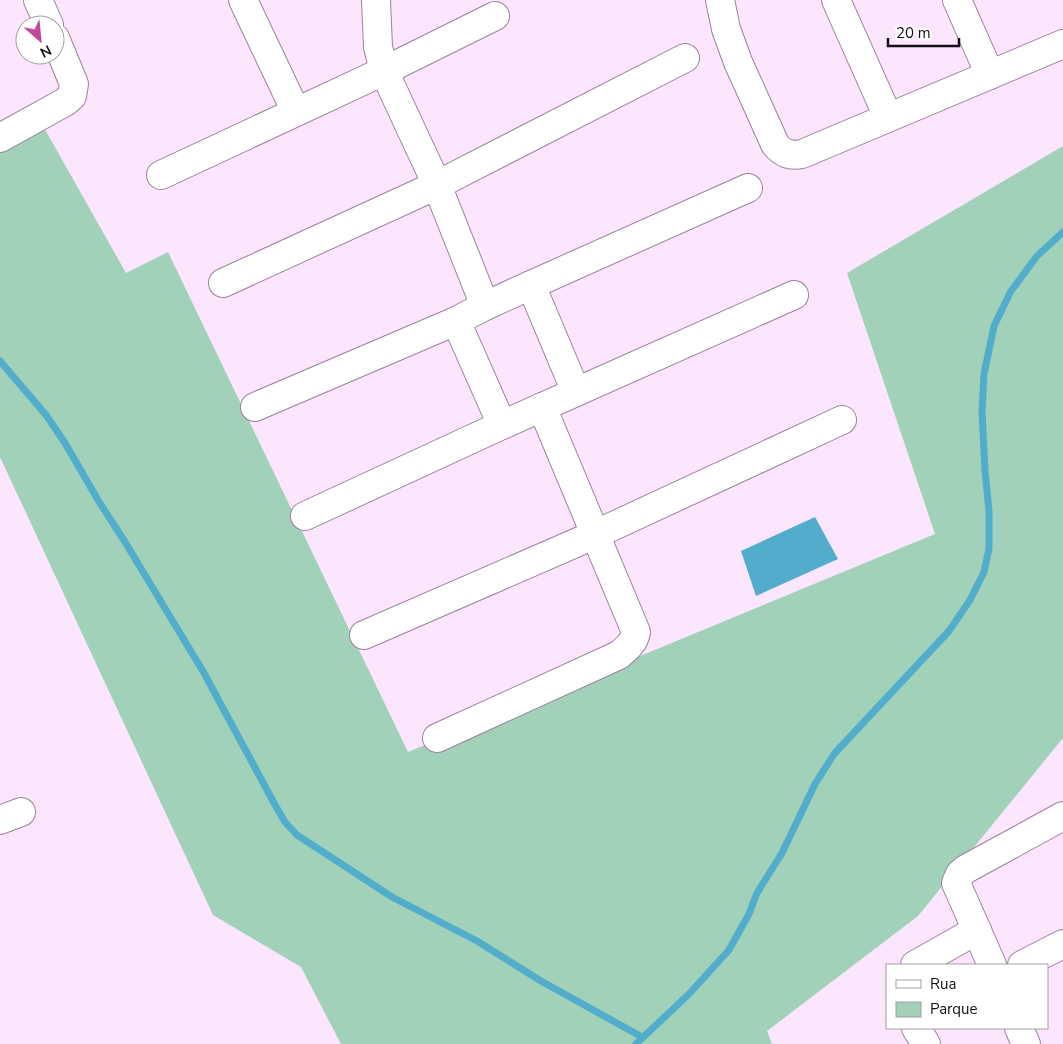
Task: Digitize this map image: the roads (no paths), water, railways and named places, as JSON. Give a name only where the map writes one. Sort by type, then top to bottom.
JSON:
[{"type":"street","points":[[38,0],[45,15]]},
{"type":"street","points":[[243,0],[296,112]]},
{"type":"street","points":[[376,0],[378,47],[384,71],[437,185],[485,306]]},
{"type":"street","points":[[720,0],[726,29],[738,62],[775,144],[781,151],[787,154],[802,154],[1063,44]]},
{"type":"street","points":[[836,0],[888,117]]},
{"type":"street","points":[[957,0],[990,75]]},
{"type":"street","points":[[161,176],[384,71],[495,16]]},
{"type":"street","points":[[223,284],[437,185],[685,58]]},
{"type":"street","points":[[0,138],[65,102],[72,96],[74,84],[65,62]]},
{"type":"street","points":[[255,406],[456,321],[531,285],[748,188]]},
{"type":"street","points":[[531,285],[576,392]]},
{"type":"street","points":[[305,516],[502,425],[794,295]]},
{"type":"street","points":[[456,321],[502,425]]},
{"type":"street","points":[[437,738],[619,655],[631,644],[636,632],[542,408]]},
{"type":"street","points":[[364,635],[594,535],[842,420]]},
{"type":"street","points":[[992,964],[956,883],[960,874],[1063,816]]},
{"type":"street","points":[[917,964],[977,930]]},
{"type":"street","points":[[1024,964],[1063,944]]},
{"type":"street","points":[[917,1029],[926,1044]]},
{"type":"street","points":[[1019,1029],[1026,1044]]},
{"type":"water","points":[[815,517],[838,559],[756,596],[741,551]]},
{"type":"waterway","points":[[636,1044],[689,994],[729,950],[749,914],[757,893],[782,853],[815,784],[834,754],[949,631],[970,600],[984,572],[989,549],[989,511],[982,411],[984,374],[994,326],[1011,291],[1037,256],[1063,232]]},
{"type":"waterway","points":[[0,361],[46,415],[65,443],[204,673],[285,822],[297,835],[392,897],[477,941],[541,981],[642,1037]]}]
